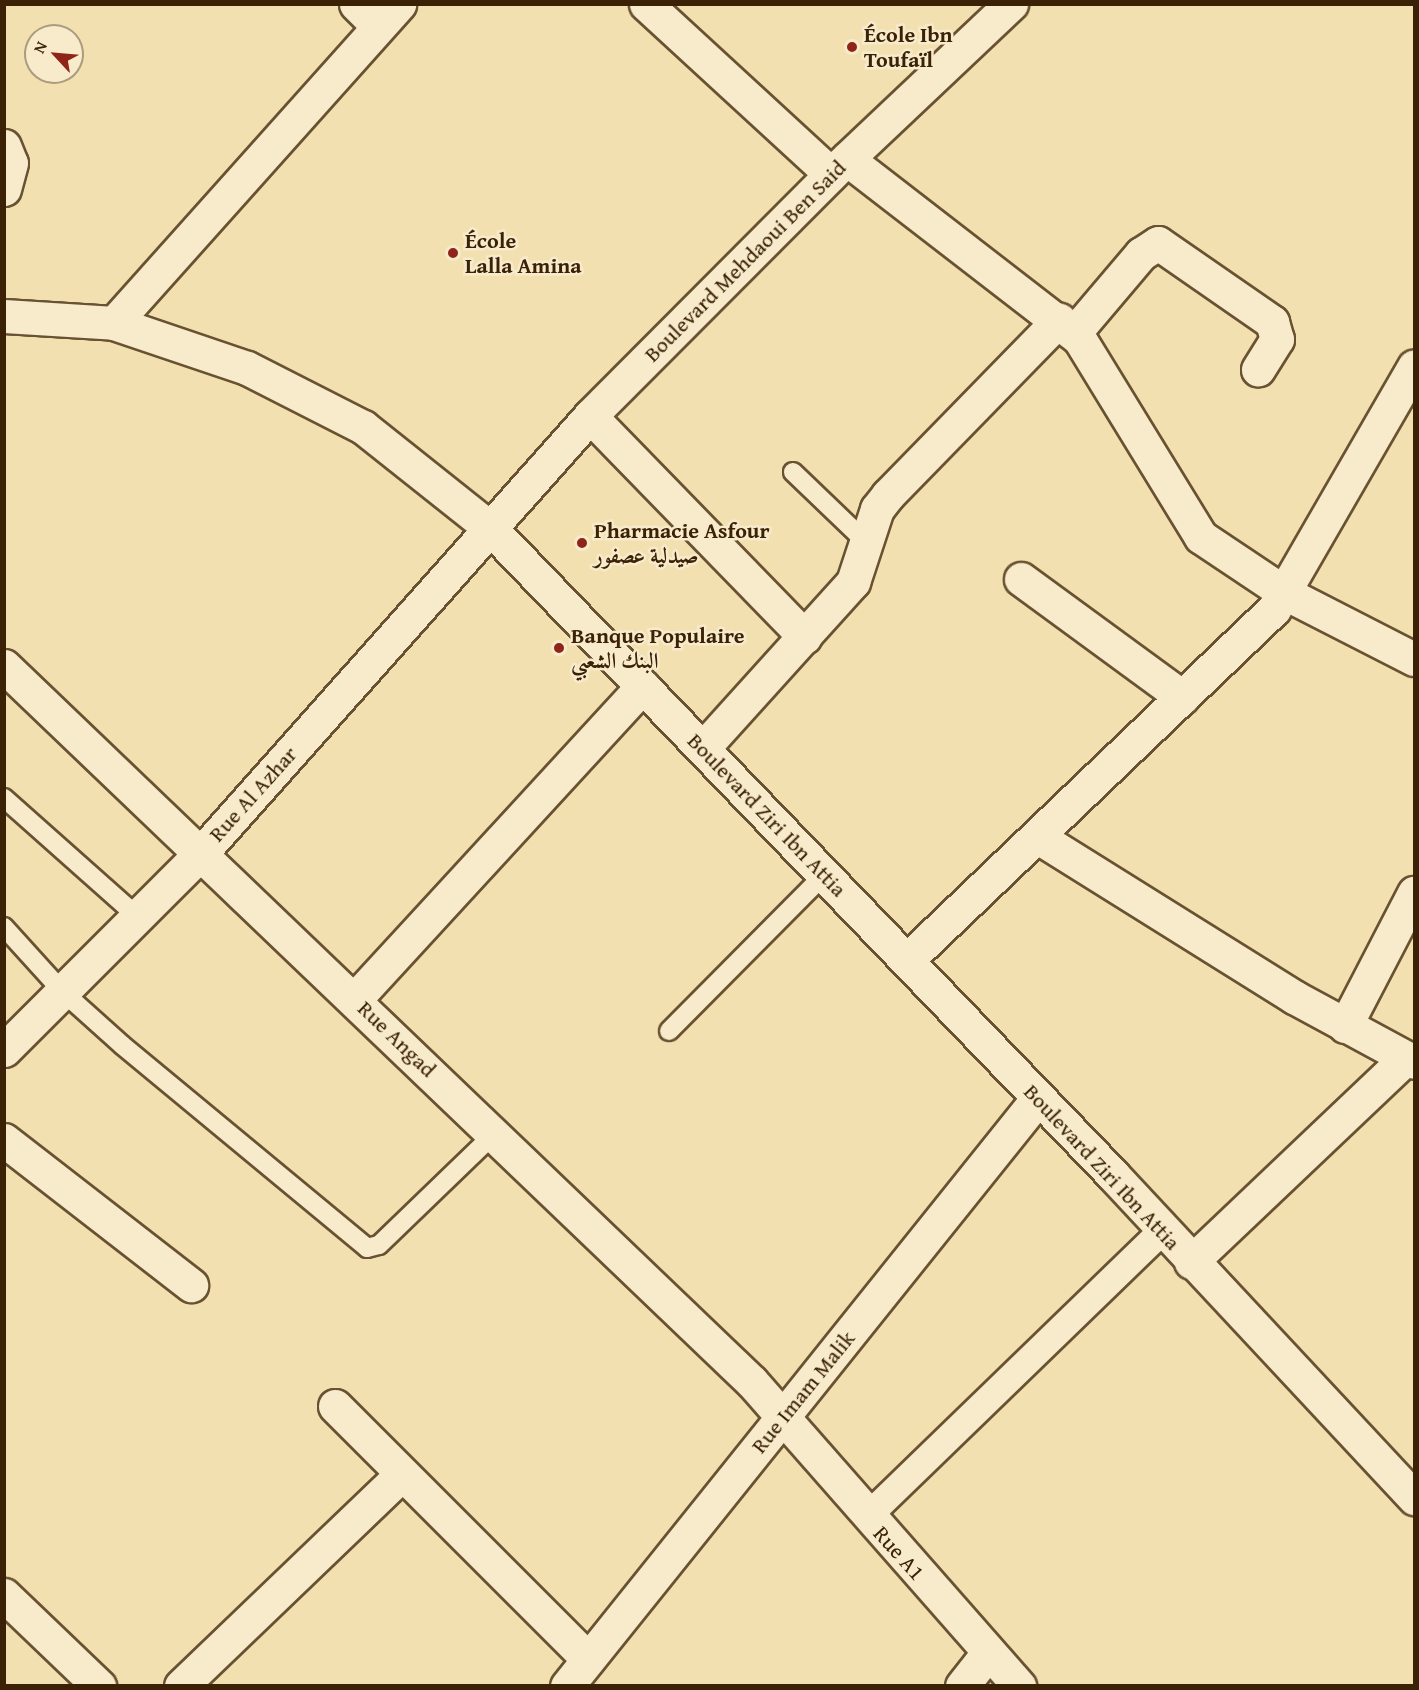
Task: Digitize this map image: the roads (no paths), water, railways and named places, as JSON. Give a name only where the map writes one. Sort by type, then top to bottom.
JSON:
[{"type":"street","points":[[646,4],[839,167],[1067,327],[1201,537],[1285,593],[1414,659]]},
{"type":"street","name":"Boulevard Mehdaoui Ben Said","points":[[490,528],[590,416],[839,167],[1011,4]]},
{"type":"street","points":[[114,323],[378,12]]},
{"type":"street","points":[[4,146],[11,163],[4,189]]},
{"type":"street","points":[[703,748],[853,582],[868,544],[877,509],[888,495],[1067,327],[1141,254],[1158,243],[1272,322],[1277,339],[1258,369]]},
{"type":"street","name":"Boulevard Ziri Ibn Attia","points":[[4,316],[114,323],[308,396],[363,426],[490,528],[644,686],[823,876],[907,960],[1163,1229],[1191,1262],[1414,1498]]},
{"type":"street","points":[[907,960],[1038,837],[1285,593],[1414,367]]},
{"type":"street","points":[[590,416],[805,637]]},
{"type":"street","name":"Rue Al Azhar","points":[[4,1050],[202,852],[490,528]]},
{"type":"street","points":[[1021,579],[1182,697]]},
{"type":"street","name":"Rue Angad","points":[[4,666],[495,1133],[783,1417]]},
{"type":"street","points":[[355,999],[644,686]]},
{"type":"street","points":[[1038,837],[1345,1026],[1410,1060],[1191,1262]]},
{"type":"street","points":[[1345,1026],[1414,893]]},
{"type":"street","name":"Rue Imam Malik","points":[[567,1686],[1038,1098]]},
{"type":"street","points":[[4,1140],[191,1285]]},
{"type":"street","points":[[867,1516],[1163,1229]]},
{"type":"street","points":[[335,1406],[588,1659]]},
{"type":"street","name":"Rue A1","points":[[783,1417],[867,1516],[1019,1686]]},
{"type":"street","points":[[181,1686],[402,1474]]},
{"type":"street","points":[[4,1595],[99,1686]]},
{"type":"street","points":[[962,1686],[988,1653]]},
{"type":"lane","points":[[793,472],[868,544]]},
{"type":"lane","points":[[4,798],[137,916]]},
{"type":"lane","points":[[669,1031],[823,876]]},
{"type":"lane","points":[[4,927],[63,992],[183,1098],[367,1248],[379,1245],[495,1133]]},
{"type":"place","name":"École Ibn Toufaïl","points":[[852,47]]},
{"type":"place","name":"École Lalla Amina","points":[[453,253]]},
{"type":"place","name":"Pharmacie Asfour صيدلية عصفور","points":[[582,543]]},
{"type":"place","name":"Banque Populaire البنك الشعبي","points":[[559,648]]}]
